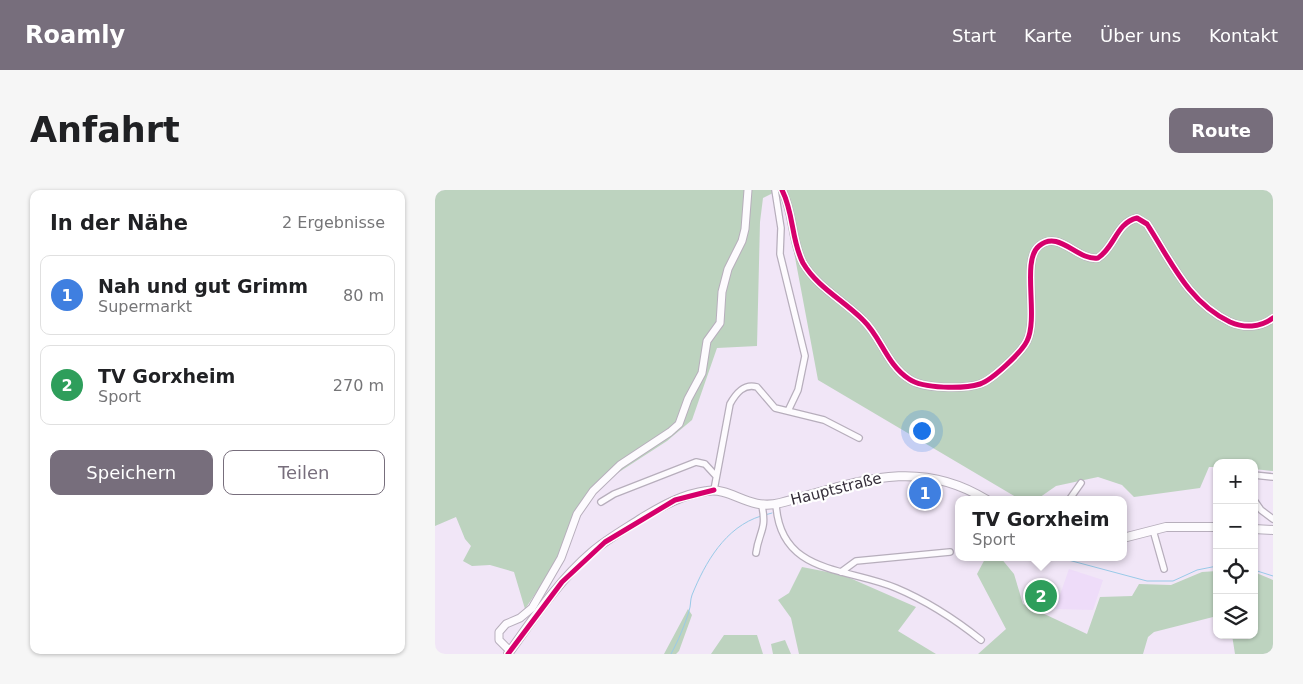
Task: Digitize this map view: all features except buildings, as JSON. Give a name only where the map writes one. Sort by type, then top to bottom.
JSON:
[{"type":"main road","name":"Hauptstraße","points":[[714,490],[763,512],[776,504],[850,482],[894,475],[933,478],[962,487],[979,496]]},
{"type":"main road","points":[[509,652],[562,582],[605,542],[675,500],[714,490]]},
{"type":"main road","points":[[1127,537],[1153,530],[1188,526],[1213,527]]},
{"type":"main road","points":[[1258,529],[1273,530]]},
{"type":"street","points":[[509,652],[499,640],[499,632],[506,624],[529,612],[540,595],[561,558],[583,502],[620,465],[679,424],[690,393],[703,374],[707,341],[720,323],[722,292],[728,268],[742,241],[745,229],[747,190]]},
{"type":"street","points":[[775,190],[781,228],[780,254],[805,356],[798,390],[789,411]]},
{"type":"street","points":[[782,190],[789,205],[798,251],[808,272],[870,326],[901,373],[918,384],[970,386],[990,379],[1026,344],[1030,335],[1033,323],[1031,260],[1037,247],[1051,240],[1058,241],[1086,257],[1098,258],[1109,247],[1124,223],[1137,218],[1147,224],[1186,287],[1205,307],[1237,325],[1259,326],[1273,318]]},
{"type":"street","points":[[714,490],[715,476],[730,404],[739,390],[749,386],[757,387],[773,406],[824,420],[859,438]]},
{"type":"street","points":[[601,502],[614,494],[695,462],[705,464],[715,476]]},
{"type":"street","points":[[1258,475],[1273,477]]},
{"type":"street","points":[[1072,496],[1081,483]]},
{"type":"street","points":[[776,504],[780,528],[789,546],[815,564],[896,588],[956,620],[981,640]]},
{"type":"street","points":[[1257,504],[1261,510],[1273,519]]},
{"type":"street","points":[[756,553],[758,538],[764,528],[763,512]]},
{"type":"street","points":[[1153,530],[1164,568]]},
{"type":"street","points":[[841,572],[856,561],[950,552]]},
{"type":"shaded area","points":[[1069,569],[1103,580],[1093,610],[1055,609]]},
{"type":"green space","points":[[435,190],[779,190],[763,198],[760,222],[757,346],[717,348],[692,420],[667,441],[616,474],[597,492],[585,506],[558,560],[525,609],[514,572],[490,565],[472,566],[463,561],[471,546],[465,539],[456,517],[435,526]]},
{"type":"green space","points":[[780,190],[1273,190],[1273,471],[1258,469],[1258,459],[1213,459],[1213,467],[1209,467],[1200,488],[1134,497],[1122,485],[1098,477],[1056,486],[1042,496],[1014,496],[818,380],[788,220]]},
{"type":"green space","points":[[984,561],[1003,561],[1014,574],[1023,604],[1087,634],[1100,597],[1132,596],[1139,584],[1171,585],[1202,572],[1213,571],[1213,617],[1154,632],[1148,637],[1143,654],[978,654],[1006,629],[977,574]]},
{"type":"green space","points":[[802,567],[843,575],[916,607],[898,631],[936,654],[799,654],[791,618],[778,600],[789,593]]},
{"type":"green space","points":[[1258,574],[1273,580],[1273,654],[1235,654],[1233,639],[1258,639]]},
{"type":"green space","points":[[688,609],[692,615],[679,651],[676,654],[664,654]]},
{"type":"green space","points":[[724,635],[757,635],[763,654],[711,654]]},
{"type":"green space","points":[[785,640],[791,654],[773,654],[771,644]]},
{"type":"waterway","points":[[765,515],[772,513]]},
{"type":"waterway","points":[[671,654],[690,609],[692,595],[710,559],[727,537],[737,528],[761,516]]},
{"type":"waterway","points":[[1072,561],[1147,581],[1173,581],[1197,570],[1213,567]]},
{"type":"waterway","points":[[1258,571],[1273,576]]},
{"type":"cycle path","points":[[782,190],[789,208],[796,245],[803,263],[809,272],[863,320],[875,334],[901,373],[909,379],[924,385],[954,387],[980,384],[999,372],[1024,346],[1030,331],[1031,263],[1034,253],[1039,246],[1046,242],[1054,241],[1090,258],[1098,258],[1108,248],[1124,225],[1137,218],[1147,224],[1182,279],[1192,292],[1215,314],[1230,322],[1246,326],[1263,324],[1273,318]]},
{"type":"cycle path","points":[[508,654],[562,582],[605,542],[675,500],[714,490]]},
{"type":"place","name":"Nah und gut Grimm","points":[[925,493]]},
{"type":"place","name":"TV Gorxheim","points":[[1041,596]]}]
